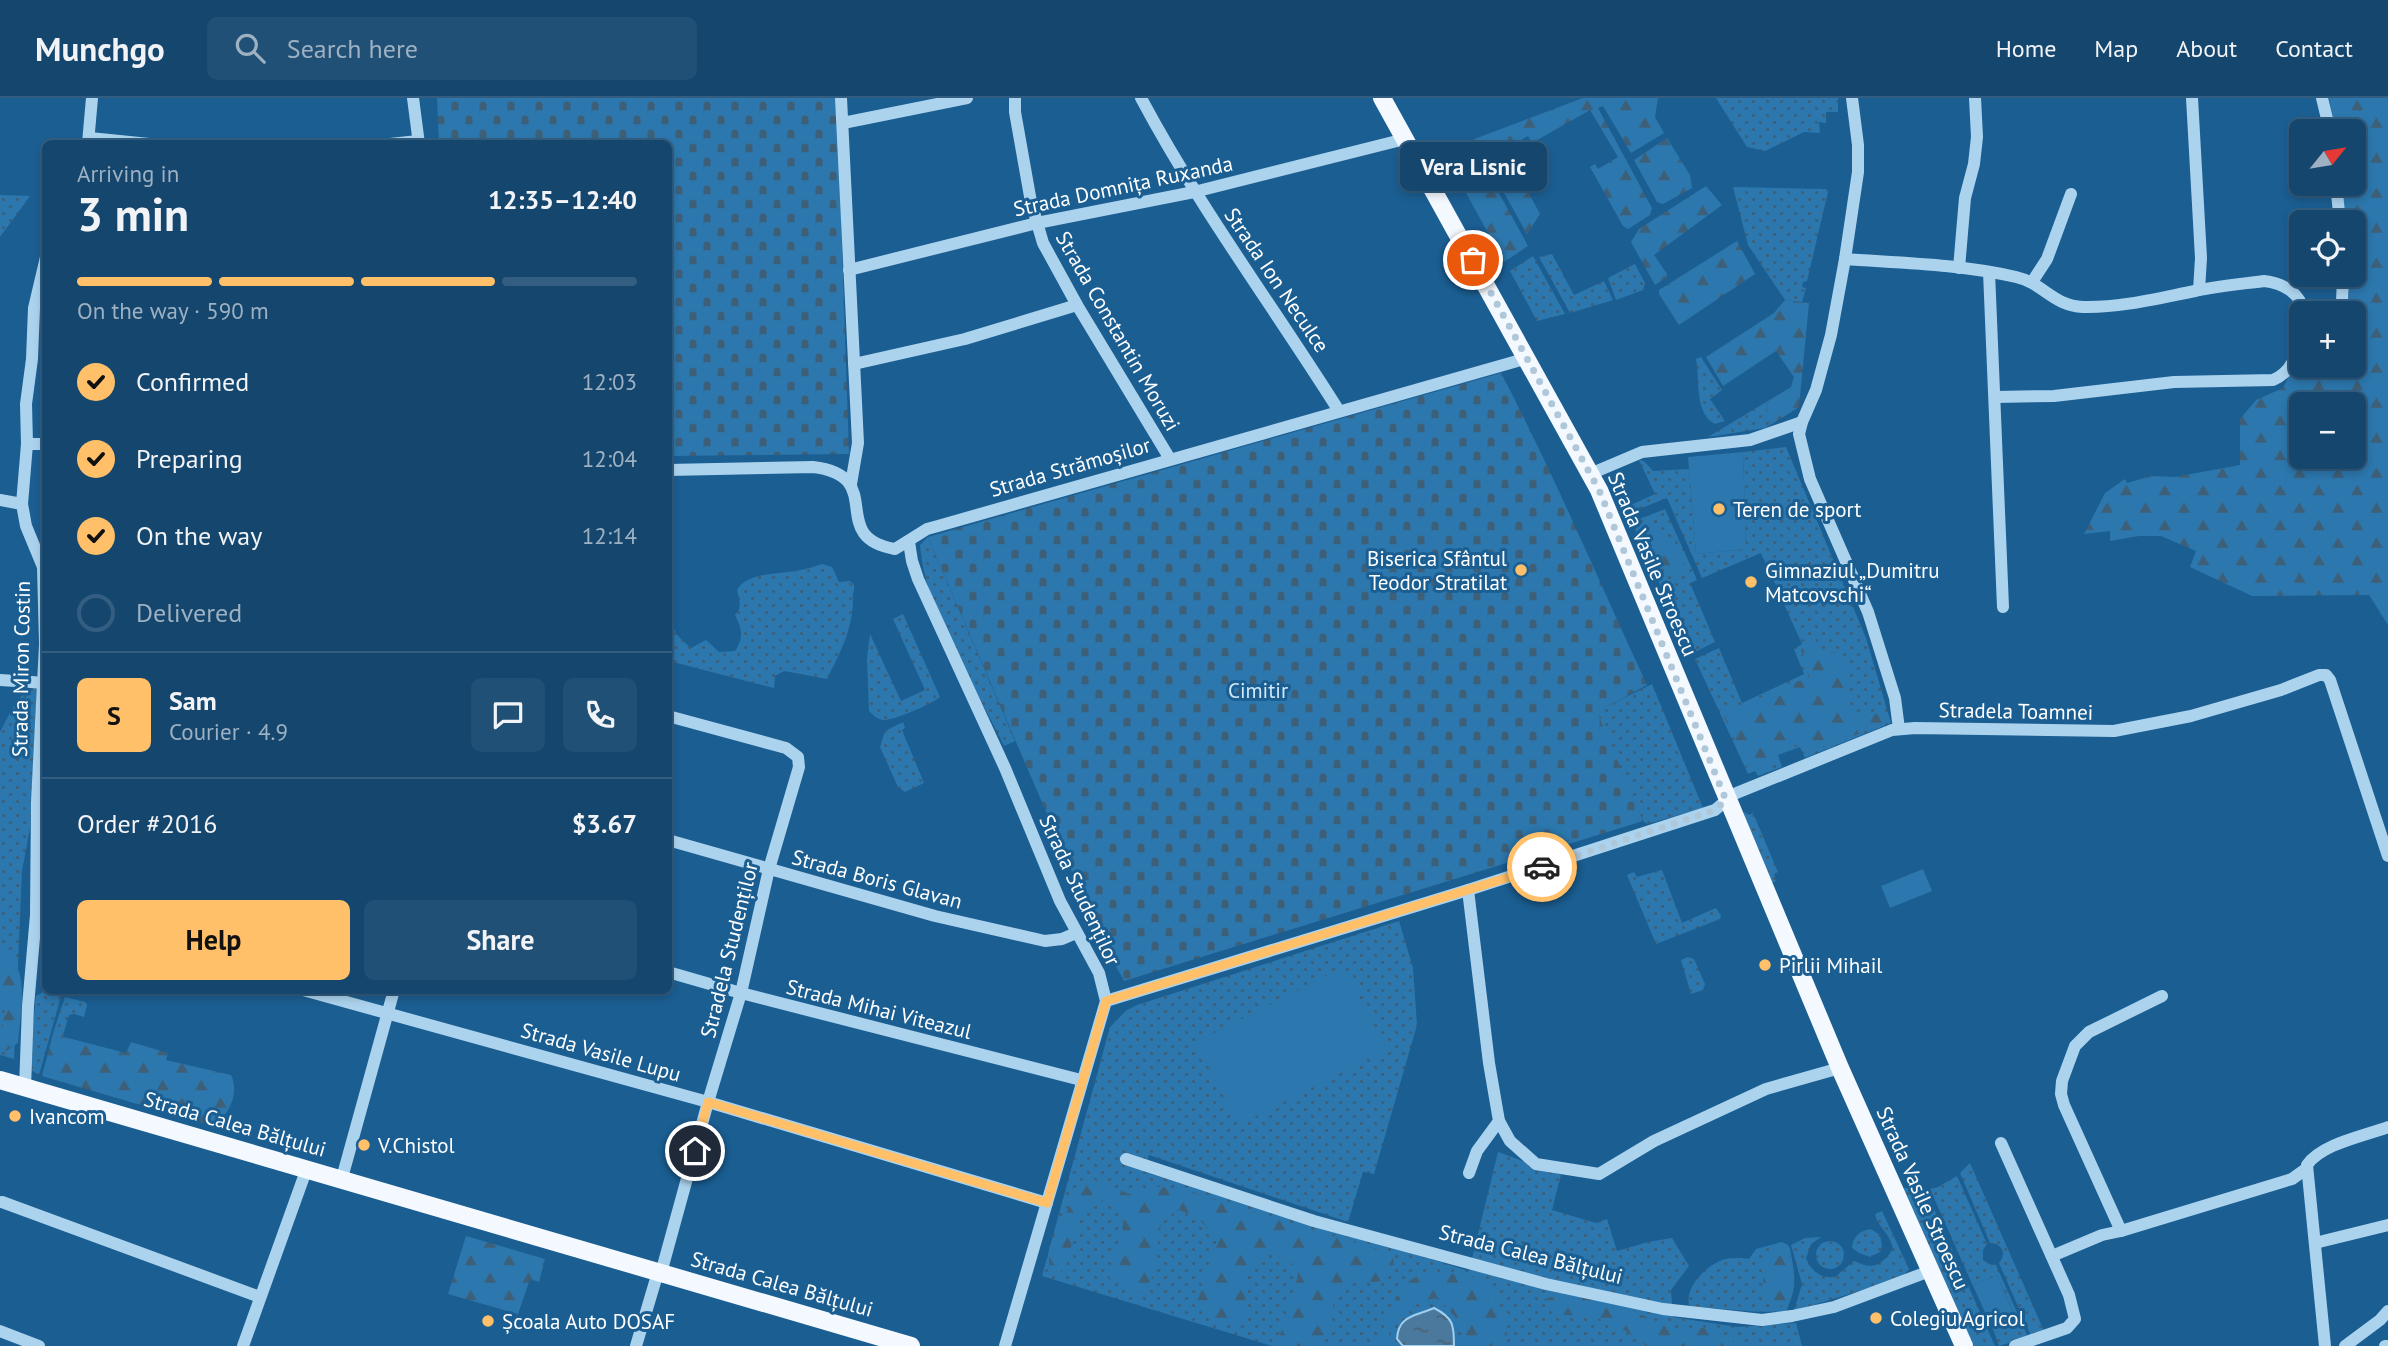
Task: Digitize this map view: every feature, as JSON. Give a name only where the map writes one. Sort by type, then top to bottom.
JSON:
[{"type":"main road","name":"Strada Vasile Stroescu","points":[[1382,98],[1528,358],[1611,517],[1726,800],[1840,1068],[1964,1346]]},
{"type":"main road","name":"Strada Calea Bălțului","points":[[0,1080],[899,1344]]},
{"type":"street","points":[[89,140],[92,98]]},
{"type":"street","points":[[413,98],[419,140]]},
{"type":"street","points":[[841,98],[858,443],[851,484]]},
{"type":"street","points":[[843,123],[967,98]]},
{"type":"street","name":"Strada Constantin Moruzi","points":[[1015,98],[1015,112],[1042,243],[1170,459]]},
{"type":"street","name":"Strada Ion Neculce","points":[[1141,98],[1194,192],[1339,411]]},
{"type":"street","points":[[1852,98],[1858,145],[1858,172],[1845,259],[1831,335],[1816,390],[1799,434],[1810,479],[1868,612],[1895,698],[1899,729]]},
{"type":"street","points":[[1959,268],[1965,198],[1971,180],[1977,137],[1975,98]]},
{"type":"street","points":[[2192,98],[2201,258],[2199,290]]},
{"type":"street","points":[[2322,98],[2327,119]]},
{"type":"street","name":"Strada Domnița Ruxanda","points":[[849,270],[1037,223],[1194,192],[1405,139]]},
{"type":"street","points":[[2032,282],[2046,259],[2071,194]]},
{"type":"street","points":[[1845,259],[1989,272],[2032,282],[2054,300],[2066,305],[2084,307],[2264,281],[2274,282],[2294,293],[2299,301]]},
{"type":"street","points":[[1989,272],[2003,607]]},
{"type":"street","name":"Strada Miron Costin","points":[[42,273],[34,308],[39,357],[26,404],[27,444],[22,504],[26,526],[42,562]]},
{"type":"street","points":[[854,364],[965,340],[1077,305]]},
{"type":"street","name":"Strada Strămoșilor","points":[[851,484],[858,524],[871,541],[881,547],[895,550],[928,529],[1528,358]]},
{"type":"street","points":[[1995,397],[2081,394],[2174,382],[2273,380],[2289,370]]},
{"type":"street","points":[[1590,474],[1642,452],[1750,440],[1802,422]]},
{"type":"street","points":[[27,444],[42,444]]},
{"type":"street","points":[[672,470],[813,467],[841,473],[851,484]]},
{"type":"street","points":[[0,500],[22,504]]},
{"type":"street","name":"Strada Studenților","points":[[909,542],[918,579],[1005,768],[1060,901],[1099,973],[1106,1001]]},
{"type":"street","name":"Stradela Toamnei","points":[[1106,1001],[1468,890],[1715,810],[1734,794],[1892,730],[2115,732],[2191,716],[2281,690],[2322,674],[2330,680],[2388,856]]},
{"type":"street","points":[[0,680],[42,683]]},
{"type":"street","name":"Stradela Studenților","points":[[660,1272],[741,993],[769,869],[799,767],[798,757],[786,748],[672,717]]},
{"type":"street","name":"Strada Miron Costin","points":[[25,1088],[28,1006],[41,916],[42,742]]},
{"type":"street","name":"Strada Boris Glavan","points":[[672,841],[935,916],[1045,942],[1076,933]]},
{"type":"street","points":[[1468,890],[1489,1063],[1499,1121],[1510,1141],[1536,1164],[1599,1174],[1654,1141],[1766,1089],[1840,1068]]},
{"type":"street","name":"Strada Mihai Viteazul","points":[[672,973],[1082,1080]]},
{"type":"street","name":"Strada Vasile Lupu","points":[[318,994],[708,1102],[1047,1203]]},
{"type":"street","points":[[341,1178],[393,994]]},
{"type":"street","points":[[2122,1231],[2064,1105],[2060,1094],[2062,1081],[2075,1046],[2089,1032],[2162,996]]},
{"type":"street","points":[[1005,1346],[1106,1001]]},
{"type":"street","points":[[1469,1173],[1477,1151],[1499,1121]]},
{"type":"street","points":[[2052,1256],[2102,1235],[2292,1179],[2306,1169],[2312,1157],[2329,1147],[2388,1126]]},
{"type":"street","points":[[2001,1143],[2069,1295],[2075,1319],[2067,1328],[2015,1346]]},
{"type":"street","name":"Strada Calea Bălțului","points":[[1126,1159],[1314,1220],[1546,1284],[1663,1309],[1762,1320],[1793,1316],[1835,1307],[1930,1271]]},
{"type":"street","points":[[243,1346],[307,1168]]},
{"type":"street","points":[[2306,1169],[2325,1346]]},
{"type":"street","points":[[2,1202],[260,1297]]},
{"type":"street","points":[[2315,1243],[2388,1225]]},
{"type":"street","name":"Strada Calea Bălțului","points":[[636,1346],[660,1272]]},
{"type":"street","points":[[2345,1346],[2388,1311]]},
{"type":"street","points":[[0,1331],[39,1346]]},
{"type":"green space","points":[[437,98],[837,98],[849,454],[672,456],[672,140],[439,140]]},
{"type":"green space","points":[[1583,98],[1658,98],[1655,117],[1664,133],[1631,153],[1603,106],[1598,108],[1652,208],[1650,215],[1628,229],[1623,226],[1590,167],[1595,164],[1598,169],[1618,157],[1590,110],[1532,143],[1528,136],[1505,149],[1540,214],[1527,234],[1493,173],[1489,175],[1528,246],[1504,262],[1443,151]]},
{"type":"green space","points":[[1716,98],[1838,98],[1838,112],[1826,112],[1826,123],[1819,122],[1820,133],[1804,132],[1765,151],[1747,147]]},
{"type":"green space","points":[[2329,98],[2388,98],[2388,625],[2369,595],[2252,596],[2190,567],[2196,551],[2161,536],[2139,536],[2110,541],[2110,531],[2084,534],[2105,493],[2125,479],[2127,483],[2151,476],[2175,477],[2240,465],[2240,419],[2256,400],[2283,388],[2289,376],[2366,378],[2366,301],[2348,301],[2348,287],[2366,287],[2366,210],[2342,210],[2341,196],[2366,196],[2366,119],[2333,119]]},
{"type":"green space","points":[[1667,138],[1690,175],[1692,188],[1663,204],[1657,202],[1634,160]]},
{"type":"green space","points":[[1706,186],[1722,205],[1654,255],[1667,274],[1666,278],[1655,285],[1631,242],[1639,229]]},
{"type":"green space","points":[[1733,187],[1826,189],[1828,192],[1807,281],[1803,282],[1802,287],[1806,288],[1802,302],[1785,300],[1748,245]]},
{"type":"green space","points":[[0,195],[30,196],[0,237]]},
{"type":"green space","points":[[1737,241],[1755,274],[1679,325],[1659,290]]},
{"type":"green space","points":[[1552,254],[1574,295],[1604,281],[1613,300],[1570,313],[1539,257]]},
{"type":"green space","points":[[1533,256],[1565,314],[1537,321],[1510,271]]},
{"type":"green space","points":[[1635,264],[1645,283],[1643,290],[1616,300],[1608,278]]},
{"type":"green space","points":[[1785,300],[1809,303],[1799,407],[1777,421],[1765,422],[1768,401],[1791,387],[1794,377],[1776,351],[1723,386],[1706,357],[1774,313]]},
{"type":"green space","points":[[1701,357],[1722,390],[1710,399],[1725,421],[1715,424],[1704,412],[1699,395],[1696,359]]},
{"type":"green space","name":"Cimitir","points":[[1501,373],[1647,685],[1597,712],[1643,821],[1124,981],[1099,935],[928,537]]},
{"type":"green space","points":[[1768,401],[1765,422],[1777,421],[1765,428],[1708,437]]},
{"type":"green space","points":[[1786,447],[1866,638],[1891,723],[1805,758],[1800,747],[1778,755],[1782,767],[1758,776],[1755,771],[1748,774],[1695,659],[1719,648],[1742,703],[1804,674],[1794,649],[1802,644],[1761,553],[1702,578],[1667,498],[1634,511],[1631,505],[1655,494],[1639,460],[1644,461],[1653,471],[1689,469],[1696,554],[1746,549],[1743,452]]},
{"type":"green space","name":"Teren de sport","points":[[1743,452],[1746,549],[1696,554],[1688,457]]},
{"type":"green space","points":[[1665,509],[1697,580],[1690,583],[1715,642],[1691,654],[1632,522]]},
{"type":"green space","points":[[1642,524],[1672,543],[1685,562],[1683,568],[1678,569],[1681,575],[1674,579],[1660,566],[1638,527]]},
{"type":"green space","points":[[928,537],[1015,741],[1004,746],[953,648],[931,597],[920,545]]},
{"type":"green space","points":[[822,564],[832,567],[839,582],[849,581],[854,587],[848,631],[827,679],[784,671],[775,676],[774,688],[672,662],[672,621],[674,630],[691,648],[706,640],[719,652],[735,651],[741,633],[735,615],[740,606],[737,590],[742,584],[756,577],[803,570]]},
{"type":"green space","points":[[903,614],[940,697],[912,712],[883,720],[869,711],[867,658],[870,634],[901,701],[925,690],[893,619]]},
{"type":"green space","points":[[1814,638],[1823,650],[1842,654],[1849,665],[1847,690],[1853,713],[1867,717],[1879,713],[1885,718],[1884,723],[1837,743],[1816,748],[1794,745],[1780,751],[1771,767],[1763,772],[1748,769],[1725,715],[1732,709],[1746,708],[1786,685],[1809,678],[1809,666],[1801,650],[1807,639]]},
{"type":"green space","points":[[1652,684],[1703,808],[1647,824],[1643,821],[1596,712]]},
{"type":"green space","points":[[37,687],[30,828],[22,871],[14,1059],[0,1055],[0,732],[19,699],[30,689]]},
{"type":"green space","points":[[903,722],[905,728],[902,730],[924,783],[905,792],[898,787],[880,747],[885,731]]},
{"type":"green space","points":[[1744,812],[1749,815],[1753,813],[1778,872],[1774,874],[1776,881],[1771,883],[1746,825]]},
{"type":"green space","points":[[1923,869],[1932,891],[1890,908],[1881,886]]},
{"type":"green space","points":[[1662,870],[1682,923],[1716,908],[1720,919],[1656,944],[1627,875],[1634,872],[1637,877]]},
{"type":"green space","points":[[1399,921],[1413,968],[1417,1025],[1374,1174],[1363,1172],[1348,1222],[1149,1155],[1144,1172],[1469,1271],[1498,1152],[1561,1175],[1552,1210],[1596,1223],[1607,1219],[1617,1251],[1672,1238],[1689,1266],[1671,1290],[1673,1317],[1737,1327],[1796,1323],[1802,1346],[1272,1346],[1042,1276],[1110,1027],[1127,1010]]},
{"type":"green space","points":[[5,951],[18,970],[22,994],[18,1043],[6,1051],[0,1047],[5,1010],[0,1001],[0,954]]},
{"type":"green space","points":[[1688,957],[1694,959],[1705,984],[1703,990],[1691,994],[1681,960]]},
{"type":"green space","points":[[1344,967],[1386,1050],[1238,1125],[1196,1042]]},
{"type":"green space","points":[[42,993],[61,996],[39,1075],[29,1069],[36,996]]},
{"type":"green space","points":[[65,997],[85,1002],[87,1005],[84,1017],[69,1015],[64,1032],[54,1030]]},
{"type":"green space","points":[[54,1030],[64,1032],[64,1037],[126,1053],[131,1042],[168,1053],[166,1060],[231,1075],[234,1089],[231,1104],[212,1126],[42,1076]]},
{"type":"green space","points":[[1970,1163],[2044,1331],[2031,1336],[1999,1263],[2003,1256],[2002,1250],[1998,1245],[1990,1243],[1960,1173]]},
{"type":"green space","points":[[1957,1176],[1987,1244],[1983,1250],[1983,1260],[1996,1265],[2028,1337],[1999,1346],[1994,1332],[2017,1321],[1997,1275],[1973,1286],[1930,1189]]},
{"type":"green space","points":[[1084,1177],[1129,1194],[1151,1186],[1179,1189],[1392,1254],[1395,1270],[1385,1281],[1349,1278],[1336,1290],[1331,1321],[1321,1346],[1285,1346],[1277,1342],[1298,1275],[1292,1264],[1270,1251],[1249,1266],[1244,1314],[1237,1323],[1211,1321],[1196,1305],[1218,1242],[1202,1222],[1180,1210],[1162,1219],[1151,1281],[1136,1294],[1107,1278],[1121,1243],[1124,1215],[1109,1203],[1093,1198],[1080,1213],[1066,1266],[1059,1273],[1049,1270],[1049,1248]]},
{"type":"green space","points":[[1903,1188],[1925,1189],[1995,1346],[1972,1346]]},
{"type":"green space","points":[[1882,1211],[1909,1269],[1901,1278],[1794,1311],[1802,1284],[1791,1245],[1805,1238],[1821,1237],[1811,1244],[1806,1258],[1814,1270],[1825,1277],[1835,1277],[1854,1261],[1876,1265],[1893,1249],[1875,1214]]},
{"type":"green space","points":[[1871,1229],[1880,1235],[1882,1246],[1880,1252],[1870,1257],[1852,1248],[1858,1235]]},
{"type":"green space","points":[[466,1236],[545,1259],[539,1282],[530,1279],[518,1314],[448,1294]]},
{"type":"green space","points":[[1830,1241],[1840,1245],[1844,1255],[1840,1265],[1830,1269],[1820,1265],[1816,1255],[1820,1245]]},
{"type":"green space","points":[[1782,1242],[1790,1249],[1794,1274],[1794,1288],[1786,1311],[1689,1305],[1693,1285],[1708,1268],[1727,1259],[1749,1259],[1756,1249]]},
{"type":"green space","points":[[1776,1246],[1787,1250],[1794,1280],[1792,1295],[1782,1306],[1769,1297],[1763,1276],[1766,1253]]},
{"type":"green space","points":[[1447,1273],[1480,1278],[1486,1285],[1505,1318],[1505,1346],[1461,1346],[1461,1331],[1456,1319],[1437,1298],[1412,1304],[1402,1311],[1389,1333],[1394,1346],[1381,1346],[1395,1298],[1407,1283],[1421,1275]]},
{"type":"green space","points":[[1997,1275],[2017,1322],[1994,1332],[1973,1286]]},
{"type":"green space","points":[[1568,1294],[1621,1306],[1674,1329],[1704,1328],[1735,1338],[1730,1346],[1646,1346],[1626,1331],[1591,1315],[1554,1315],[1544,1299]]},
{"type":"water","points":[[1434,1308],[1446,1315],[1452,1323],[1454,1346],[1403,1346],[1397,1339],[1404,1321]]},
{"type":"way so far","points":[[1473,260],[1599,490],[1726,800],[1715,810],[1542,867]]},
{"type":"place","name":"Vera Lisnic","points":[[1473,260]]},
{"type":"place","name":"Teren de sport","points":[[1719,509]]},
{"type":"place","name":"Biserica Sfântul Teodor Stratilat","points":[[1521,570]]},
{"type":"place","name":"Gimnaziul „Dumitru Matcovschi“","points":[[1751,582]]},
{"type":"place","name":"Pirlii Mihail","points":[[1765,965]]},
{"type":"place","name":"Ivancom","points":[[15,1116]]},
{"type":"place","name":"V.Chistol","points":[[364,1145]]},
{"type":"place","name":"Colegiu Agricol","points":[[1876,1318]]},
{"type":"place","name":"Școala Auto DOSAF","points":[[488,1321]]},
{"type":"route","points":[[695,1151],[708,1102],[1047,1203],[1106,1001],[1542,867]]}]
